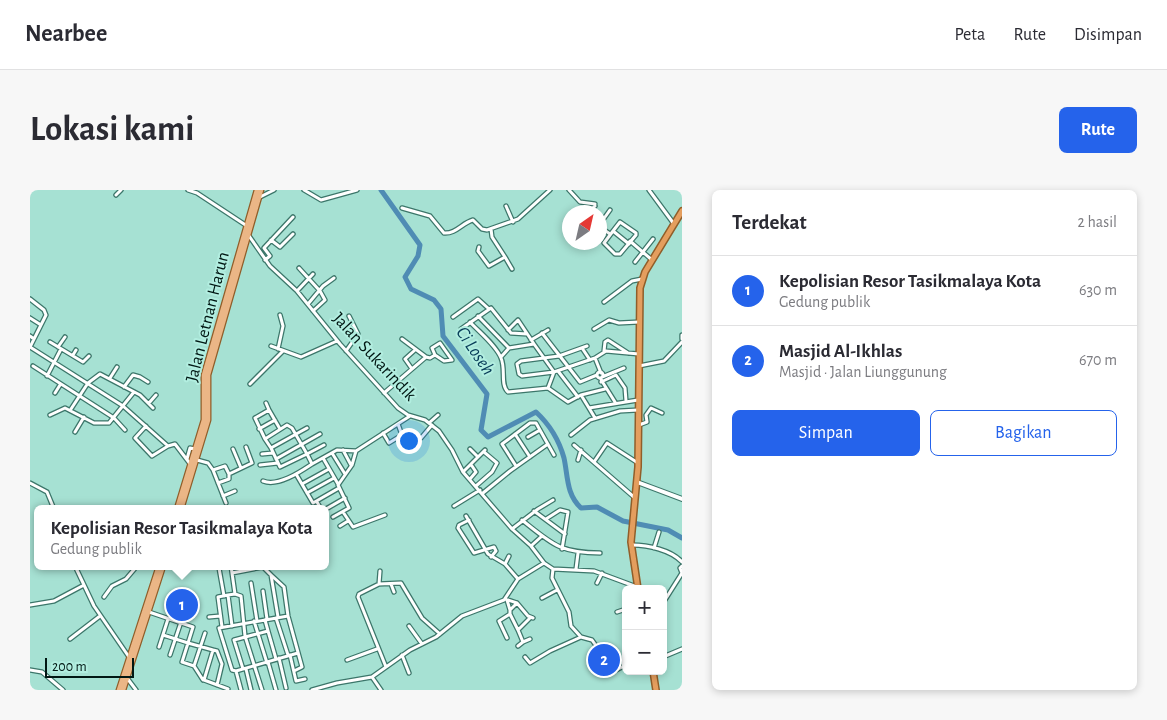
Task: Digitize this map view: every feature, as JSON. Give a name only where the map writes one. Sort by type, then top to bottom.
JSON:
[{"type":"highway","points":[[638,585],[632,543],[638,463],[638,354],[642,279],[682,211]]},
{"type":"highway","points":[[654,675],[656,690]]},
{"type":"main road","name":"Jalan Letnan Harun","points":[[248,226],[257,190]]},
{"type":"main road","name":"Jalan Letnan Harun","points":[[183,505],[195,449],[204,420],[204,375],[246,232],[261,190]]},
{"type":"main road","name":"Jalan Letnan Harun","points":[[178,505],[192,466],[196,460],[208,420],[208,375],[225,307]]},
{"type":"main road","points":[[123,690],[158,570]]},
{"type":"main road","points":[[119,690],[162,570]]},
{"type":"street","points":[[116,195],[121,190]]},
{"type":"street","points":[[188,190],[194,191],[248,226]]},
{"type":"street","points":[[259,197],[274,190]]},
{"type":"street","points":[[304,190],[320,200],[358,190]]},
{"type":"street","points":[[402,208],[423,213],[432,218],[444,232],[454,232],[461,225],[474,220],[482,228],[490,229],[513,222],[550,190]]},
{"type":"street","points":[[569,190],[580,202],[595,205]]},
{"type":"street","points":[[649,190],[675,222],[682,224]]},
{"type":"street","points":[[506,206],[513,222]]},
{"type":"street","points":[[607,214],[610,210]]},
{"type":"street","points":[[266,260],[270,256],[264,248],[293,217]]},
{"type":"street","points":[[621,222],[636,233],[620,254],[615,254],[604,244],[611,233],[621,222]]},
{"type":"street","points":[[490,229],[492,237],[512,269]]},
{"type":"street","points":[[607,230],[629,242],[652,260]]},
{"type":"street","name":"Jalan Sukarindik","points":[[246,232],[266,260],[297,291],[337,341],[384,393],[402,411],[430,424],[447,442],[463,472],[484,494],[512,529],[532,546],[544,563]]},
{"type":"street","points":[[271,240],[280,248],[292,234]]},
{"type":"street","points":[[635,262],[653,239]]},
{"type":"street","points":[[479,247],[478,251],[490,266],[505,257]]},
{"type":"street","points":[[299,268],[320,291],[325,301],[313,311]]},
{"type":"street","points":[[297,291],[313,274]]},
{"type":"street","points":[[308,304],[323,286],[334,278]]},
{"type":"street","points":[[604,302],[632,281],[642,279]]},
{"type":"street","points":[[30,299],[45,311],[41,325],[30,347],[124,406],[168,446]]},
{"type":"street","points":[[454,317],[478,299],[489,309],[492,308],[514,335],[527,334]]},
{"type":"street","points":[[461,328],[489,309]]},
{"type":"street","points":[[278,350],[283,326],[280,315]]},
{"type":"street","points":[[346,351],[358,334],[349,316]]},
{"type":"street","points":[[478,316],[509,348]]},
{"type":"street","points":[[30,318],[41,325]]},
{"type":"street","points":[[508,330],[518,320],[556,372],[590,408],[596,418]]},
{"type":"street","points":[[594,329],[608,320],[618,323],[639,322]]},
{"type":"street","points":[[470,322],[501,356],[504,386],[508,392],[548,388],[567,402],[579,396],[605,389]]},
{"type":"street","points":[[531,340],[548,330]]},
{"type":"street","points":[[542,333],[567,368],[580,382],[615,374],[624,368]]},
{"type":"street","points":[[638,366],[664,361],[682,341],[682,335]]},
{"type":"street","points":[[30,336],[34,339]]},
{"type":"street","points":[[47,376],[65,337]]},
{"type":"street","points":[[402,339],[426,357],[430,358],[434,355]]},
{"type":"street","points":[[587,346],[559,356],[519,362],[517,364],[519,375],[556,372],[590,360],[604,351],[605,342],[608,340],[630,355]]},
{"type":"street","points":[[270,346],[301,357],[337,341]]},
{"type":"street","points":[[50,342],[83,362],[88,356]]},
{"type":"street","points":[[440,344],[452,360],[444,362],[434,355],[432,348],[440,344]]},
{"type":"street","points":[[501,356],[509,348],[534,344]]},
{"type":"street","points":[[582,348],[590,360]]},
{"type":"street","points":[[73,356],[76,350]]},
{"type":"street","points":[[412,369],[406,359],[415,350]]},
{"type":"street","points":[[250,384],[283,351]]},
{"type":"street","points":[[604,351],[630,355],[638,354]]},
{"type":"street","points":[[384,393],[426,357]]},
{"type":"street","points":[[595,358],[605,389],[615,402]]},
{"type":"street","points":[[33,366],[114,418],[125,430]]},
{"type":"street","points":[[110,378],[117,368]]},
{"type":"street","points":[[548,388],[556,372]]},
{"type":"street","points":[[71,409],[88,383],[100,374],[134,392],[153,408]]},
{"type":"street","points":[[615,374],[625,388],[626,401]]},
{"type":"street","points":[[124,386],[133,375],[148,382]]},
{"type":"street","points":[[55,392],[60,385]]},
{"type":"street","points":[[50,415],[64,408],[71,409],[96,424],[109,424],[134,392]]},
{"type":"street","points":[[149,403],[156,395]]},
{"type":"street","points":[[590,408],[615,402],[638,400]]},
{"type":"street","points":[[266,403],[280,429]]},
{"type":"street","points":[[638,425],[647,422],[646,415],[651,408],[662,413]]},
{"type":"street","points":[[269,410],[255,419],[282,468],[324,445]]},
{"type":"street","points":[[571,434],[596,418],[620,411],[638,410]]},
{"type":"street","points":[[421,438],[438,415]]},
{"type":"street","points":[[263,481],[273,482],[296,474],[332,453],[343,450],[356,451],[411,416]]},
{"type":"street","points":[[75,432],[84,417]]},
{"type":"street","points":[[259,429],[275,420]]},
{"type":"street","points":[[516,466],[502,444],[533,422],[554,454]]},
{"type":"street","points":[[383,433],[388,443],[397,438],[403,434],[398,424]]},
{"type":"street","points":[[265,439],[289,425],[312,464]]},
{"type":"street","points":[[146,426],[135,438],[152,456],[175,444],[192,466]]},
{"type":"street","points":[[262,454],[272,450],[307,428]]},
{"type":"street","points":[[528,437],[540,430]]},
{"type":"street","points":[[260,465],[277,461],[320,434]]},
{"type":"street","points":[[515,434],[530,457]]},
{"type":"street","points":[[594,462],[607,443],[638,463]]},
{"type":"street","points":[[484,494],[516,466],[548,444]]},
{"type":"street","points":[[574,445],[635,498]]},
{"type":"street","points":[[229,474],[252,462],[246,447]]},
{"type":"street","points":[[187,459],[190,448],[195,449]]},
{"type":"street","points":[[233,449],[241,468]]},
{"type":"street","points":[[470,449],[478,457]]},
{"type":"street","points":[[343,450],[352,465]]},
{"type":"street","points":[[578,460],[581,450]]},
{"type":"street","points":[[296,474],[313,503],[317,502],[339,486],[352,465],[356,451]]},
{"type":"street","points":[[463,472],[472,466],[485,451],[497,463],[492,472],[476,486]]},
{"type":"street","points":[[332,453],[345,474]]},
{"type":"street","points":[[323,458],[349,507],[333,517]]},
{"type":"street","points":[[196,460],[208,463],[213,470],[226,503]]},
{"type":"street","points":[[213,470],[224,466],[229,474],[230,478],[218,483]]},
{"type":"street","points":[[470,479],[476,472],[472,466]]},
{"type":"street","points":[[302,484],[329,469]]},
{"type":"street","points":[[308,493],[334,478]]},
{"type":"street","points":[[637,482],[682,499]]},
{"type":"street","points":[[30,483],[47,492],[52,505]]},
{"type":"street","points":[[454,506],[480,490]]},
{"type":"street","points":[[223,496],[235,491]]},
{"type":"street","points":[[329,507],[345,498]]},
{"type":"street","points":[[512,529],[534,511],[553,500]]},
{"type":"street","points":[[546,520],[560,510],[566,510],[568,516],[562,549]]},
{"type":"street","points":[[534,511],[566,534]]},
{"type":"street","points":[[343,512],[353,527],[385,515]]},
{"type":"street","points":[[491,557],[496,550],[492,546],[486,547],[474,553],[458,528],[468,518],[486,547],[491,557],[504,564],[518,579]]},
{"type":"street","points":[[522,520],[562,549],[578,553],[600,553]]},
{"type":"street","points":[[340,526],[348,521]]},
{"type":"street","points":[[654,548],[659,532]]},
{"type":"street","points":[[532,546],[542,536]]},
{"type":"street","points":[[632,543],[654,548],[674,556],[682,564],[680,568],[682,573],[667,597]]},
{"type":"street","points":[[576,569],[578,553]]},
{"type":"street","points":[[504,564],[509,556]]},
{"type":"street","points":[[523,642],[506,600],[518,579],[544,563],[553,569],[576,569],[602,573],[629,585]]},
{"type":"street","points":[[553,569],[552,578],[569,612],[571,626],[581,637],[592,640],[614,671],[622,667]]},
{"type":"street","points":[[78,570],[100,616],[130,658]]},
{"type":"street","points":[[104,597],[111,587],[126,579],[134,570]]},
{"type":"street","points":[[220,570],[232,626]]},
{"type":"street","points":[[232,570],[235,594]]},
{"type":"street","points":[[232,573],[247,570]]},
{"type":"street","points":[[266,570],[283,586],[288,616],[302,668],[294,671]]},
{"type":"street","points":[[380,572],[380,584]]},
{"type":"street","points":[[597,583],[602,573]]},
{"type":"street","points":[[271,575],[277,618],[292,661],[296,681],[305,679]]},
{"type":"street","points":[[251,583],[257,633],[276,690]]},
{"type":"street","points":[[386,667],[377,649],[358,596],[380,584],[402,584],[422,618],[440,634]]},
{"type":"street","points":[[391,584],[394,592]]},
{"type":"street","points":[[30,605],[54,601],[84,585]]},
{"type":"street","points":[[542,598],[557,590]]},
{"type":"street","points":[[263,592],[268,631],[286,688]]},
{"type":"street","points":[[241,690],[236,672],[232,670],[219,629],[222,627],[218,596],[235,594],[241,596],[246,636],[262,690]]},
{"type":"street","points":[[312,690],[337,683],[372,677],[402,655],[440,634],[462,616],[506,600],[517,603],[532,618],[518,630]]},
{"type":"street","points":[[507,638],[499,621],[517,603]]},
{"type":"street","points":[[617,612],[622,610]]},
{"type":"street","points":[[148,612],[193,626],[182,662],[194,666],[204,680],[228,689]]},
{"type":"street","points":[[70,639],[100,616]]},
{"type":"street","points":[[209,617],[220,616]]},
{"type":"street","points":[[222,627],[288,616]]},
{"type":"street","points":[[159,647],[168,618]]},
{"type":"street","points":[[170,655],[180,622]]},
{"type":"street","points":[[409,626],[422,644]]},
{"type":"street","points":[[251,690],[234,641],[268,631]]},
{"type":"street","points":[[194,666],[205,633]]},
{"type":"street","points":[[163,635],[217,651],[222,663],[216,685]]},
{"type":"street","points":[[526,657],[530,663],[550,651],[581,637]]},
{"type":"street","points":[[518,646],[530,639]]},
{"type":"street","points":[[347,660],[377,649]]},
{"type":"street","points":[[667,655],[682,649]]},
{"type":"street","points":[[204,680],[213,650]]},
{"type":"street","points":[[236,672],[298,652]]},
{"type":"street","points":[[402,655],[409,673]]},
{"type":"street","points":[[292,661],[300,658]]},
{"type":"street","points":[[30,670],[42,672],[63,690]]},
{"type":"street","points":[[372,677],[380,690]]},
{"type":"street","points":[[128,678],[136,690]]},
{"type":"waterway","name":"Ci Loseh","points":[[381,190],[420,245],[418,256],[405,277],[411,289],[434,300],[441,309],[443,336],[487,394],[481,430],[488,437],[536,412],[549,427],[559,445],[564,458],[570,491],[581,508],[597,507],[623,521],[668,530],[682,538]]},
{"type":"place","name":"Kepolisian Resor Tasikmalaya Kota","points":[[182,605]]},
{"type":"place","name":"Masjid Al-Ikhlas","points":[[604,660]]}]
